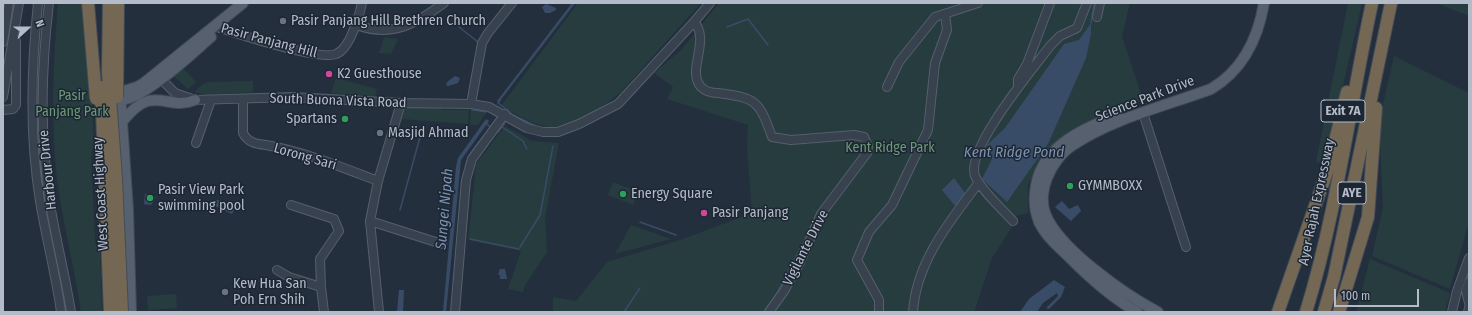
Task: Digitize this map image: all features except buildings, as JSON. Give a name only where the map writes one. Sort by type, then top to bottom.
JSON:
[{"type":"highway","points":[[88,3],[112,179]]},
{"type":"highway","points":[[93,3],[100,94]]},
{"type":"highway","name":"West Coast Highway","points":[[101,3],[101,72],[112,179],[122,312]]},
{"type":"highway","name":"West Coast Highway","points":[[109,3],[108,72],[112,179],[109,312]]},
{"type":"highway","points":[[112,179],[118,3]]},
{"type":"highway","points":[[120,102],[123,3]]},
{"type":"highway","name":"AYE","points":[[1324,312],[1334,277],[1378,73],[1391,3]]},
{"type":"highway","name":"Exit 7A","points":[[1277,310],[1329,166],[1347,92],[1371,9]]},
{"type":"highway","name":"Ayer Rajah Expressway","points":[[1306,312],[1317,275],[1332,213],[1371,9]]},
{"type":"highway","points":[[1339,312],[1368,217],[1374,153],[1378,73]]},
{"type":"main road","points":[[131,312],[130,285],[98,106],[100,94],[120,102],[142,92],[158,76],[218,27],[243,3]]},
{"type":"main road","name":"Science Park Drive","points":[[1137,312],[1103,289],[1081,269],[1044,230],[1034,205],[1038,173],[1046,158],[1058,146],[1084,130],[1141,106],[1200,88],[1218,77],[1233,64],[1244,47],[1255,24],[1258,3]]},
{"type":"main road","name":"Science Park Drive","points":[[1158,312],[1114,286],[1086,262],[1056,232],[1043,207],[1044,184],[1059,157],[1073,145],[1111,125],[1143,112],[1211,89],[1237,69],[1255,38],[1264,3]]},
{"type":"main road","points":[[120,102],[137,87],[158,76]]},
{"type":"main road","points":[[121,123],[144,103],[153,101],[185,104],[195,100]]},
{"type":"main road","points":[[109,312],[107,283],[112,179],[121,123],[120,102]]},
{"type":"main road","points":[[107,283],[119,288],[130,285]]},
{"type":"street","points":[[3,42],[9,3]]},
{"type":"street","points":[[3,97],[6,61],[19,3]]},
{"type":"street","name":"Harbour Drive","points":[[38,3],[32,88],[33,134],[40,200],[61,312]]},
{"type":"street","name":"Harbour Drive","points":[[49,3],[41,87],[43,134],[50,199],[71,312]]},
{"type":"street","name":"Pasir Panjang Hill","points":[[218,27],[298,50],[329,56],[342,51],[356,25],[362,3]]},
{"type":"street","points":[[356,25],[385,31],[397,29],[427,16],[444,3]]},
{"type":"street","points":[[471,104],[482,43],[512,3]]},
{"type":"street","name":"South Buona Vista Road","points":[[158,76],[171,90],[185,98],[195,100],[243,100],[311,97],[401,105],[471,104],[489,108],[505,114],[527,128],[543,132],[558,132],[605,112],[618,104],[710,3]]},
{"type":"street","points":[[887,87],[899,62],[935,17],[978,3]]},
{"type":"street","points":[[1018,87],[1018,79],[1027,64],[1050,3]]},
{"type":"street","points":[[1013,221],[979,183],[975,176],[974,163],[999,114],[1018,87],[1060,36],[1077,28],[1087,3]]},
{"type":"street","points":[[1097,17],[1100,3]]},
{"type":"street","points":[[879,312],[879,300],[857,260],[869,232],[892,205],[928,130],[935,63],[947,30],[945,14]]},
{"type":"street","name":"Vigilante Drive","points":[[694,22],[700,30],[697,76],[701,87],[707,91],[740,96],[756,104],[764,112],[772,137],[791,140],[854,134],[864,137],[868,146],[867,153],[821,214],[800,262],[784,291],[769,312]]},
{"type":"street","points":[[3,110],[13,109],[16,105],[16,45],[14,30]]},
{"type":"street","points":[[168,103],[171,90]]},
{"type":"street","points":[[196,143],[211,100]]},
{"type":"street","name":"Lorong Sari","points":[[243,100],[243,130],[245,137],[253,143],[299,152],[378,181]]},
{"type":"street","points":[[379,312],[370,221],[378,181],[401,105]]},
{"type":"street","points":[[1143,112],[1186,247]]},
{"type":"street","points":[[455,312],[466,180],[470,164],[505,114]]},
{"type":"street","points":[[913,312],[918,284],[938,237],[977,185]]},
{"type":"street","points":[[291,205],[334,219],[337,226],[338,232],[320,259],[324,312]]},
{"type":"street","points":[[370,221],[442,244]]},
{"type":"street","points":[[1452,312],[1469,258]]},
{"type":"street","points":[[277,270],[289,277],[321,287]]},
{"type":"street","points":[[1469,282],[1466,291],[1469,303]]},
{"type":"street","points":[[1468,312],[1469,308]]},
{"type":"green space","name":"Pasir Panjang Park","points":[[58,3],[87,3],[94,145],[91,156],[95,242],[100,251],[102,312],[81,312],[58,186],[55,163],[53,94]]},
{"type":"green space","points":[[576,3],[498,104],[498,103]]},
{"type":"green space","points":[[578,3],[701,3],[622,91],[609,102],[581,119],[563,126],[548,127],[527,120],[501,106]]},
{"type":"green space","name":"Kent Ridge Park","points":[[719,3],[1130,3],[1122,36],[1143,100],[1115,108],[1075,130],[1044,153],[1028,185],[1028,213],[1016,216],[1014,224],[992,258],[974,312],[553,312],[553,297],[576,301],[607,262],[680,240],[752,213],[747,150],[748,125],[667,99],[673,87],[654,73],[681,50]]},
{"type":"green space","points":[[1348,3],[1362,3],[1325,164],[1316,162]]},
{"type":"green space","points":[[1436,3],[1469,3],[1469,16]]},
{"type":"green space","points":[[384,37],[398,39],[391,54],[379,53]]},
{"type":"green space","points":[[1394,56],[1469,93],[1469,222],[1450,289],[1372,256],[1383,207],[1379,122]]},
{"type":"green space","points":[[182,67],[196,82],[188,89],[172,75]]},
{"type":"green space","points":[[336,78],[377,89],[375,97],[331,93]]},
{"type":"green space","points":[[253,81],[253,92],[209,95],[194,92],[203,84],[208,82]]},
{"type":"green space","points":[[442,107],[442,110],[469,110],[468,124],[401,119],[404,108]]},
{"type":"green space","points":[[471,111],[486,113],[478,125],[470,125]]},
{"type":"green space","points":[[505,126],[532,141],[559,143],[545,218],[547,252],[525,285],[523,292],[508,289],[521,251],[468,240],[476,164]]},
{"type":"green space","name":"Energy Square","points":[[613,182],[638,192],[633,205],[608,195]]},
{"type":"green space","points":[[631,225],[671,239],[615,254]]},
{"type":"green space","points":[[1370,259],[1450,293],[1445,312],[1356,312]]},
{"type":"green space","points":[[176,294],[177,308],[148,310],[147,296]]},
{"type":"water","points":[[572,3],[575,3],[499,102],[497,101]]},
{"type":"water","points":[[546,4],[556,8],[556,10],[550,13],[545,13],[542,7]]},
{"type":"water","name":"Kent Ridge Pond","points":[[1091,23],[1091,34],[1086,58],[1048,144],[1007,202],[982,179],[992,159],[987,145],[1005,128],[1064,44],[1079,40]]},
{"type":"water","points":[[455,76],[460,78],[458,83],[448,86],[446,85],[447,82]]},
{"type":"water","points":[[486,119],[489,121],[461,160],[446,312],[443,312],[458,158]]},
{"type":"water","points":[[954,178],[965,193],[955,206],[942,190]]},
{"type":"water","name":"Pasir View Park swimming pool","points":[[145,194],[156,197],[151,205],[144,204]]},
{"type":"water","points":[[215,200],[219,200],[225,207],[232,207],[234,210],[232,214],[213,205]]},
{"type":"water","points":[[1062,201],[1069,209],[1078,205],[1081,211],[1071,221],[1055,207]]},
{"type":"water","points":[[500,269],[505,269],[507,279],[500,279],[500,275],[498,275]]},
{"type":"water","points":[[1054,280],[1065,287],[1061,297],[1049,309],[1046,308],[1058,296],[1057,293],[1043,303],[1037,312],[1020,312],[1029,299]]},
{"type":"water","points":[[399,290],[404,290],[403,312],[397,312]]},
{"type":"waterway","points":[[1091,23],[1094,3]]},
{"type":"waterway","points":[[727,27],[748,19],[768,45]]},
{"type":"waterway","points":[[459,27],[478,42]]},
{"type":"waterway","points":[[500,100],[498,103],[511,113]]},
{"type":"waterway","points":[[472,110],[486,112]]},
{"type":"waterway","points":[[511,114],[536,126]]},
{"type":"waterway","name":"Sungei Nipah","points":[[486,123],[490,127]]},
{"type":"waterway","points":[[498,132],[505,123]]},
{"type":"waterway","points":[[400,210],[423,126]]},
{"type":"waterway","points":[[502,127],[523,141],[527,149]]},
{"type":"waterway","points":[[465,168],[470,155],[484,136]]},
{"type":"waterway","points":[[520,247],[540,215],[553,146]]},
{"type":"waterway","points":[[640,222],[676,235]]},
{"type":"waterway","points":[[470,239],[519,249]]},
{"type":"waterway","points":[[764,312],[776,295],[802,245]]},
{"type":"waterway","points":[[624,312],[640,288]]},
{"type":"place","name":"Pasir Panjang Hill Brethren Church","points":[[283,21]]},
{"type":"place","name":"K2 Guesthouse","points":[[329,74]]},
{"type":"place","name":"Spartans","points":[[345,119]]},
{"type":"place","name":"Masjid Ahmad","points":[[380,133]]},
{"type":"place","name":"GYMMBOXX","points":[[1070,186]]},
{"type":"place","name":"Energy Square","points":[[623,194]]},
{"type":"place","name":"Pasir View Park swimming pool","points":[[150,198]]},
{"type":"place","name":"Pasir Panjang","points":[[704,213]]},
{"type":"place","name":"Kew Hua San Poh Ern Shih","points":[[225,292]]}]
